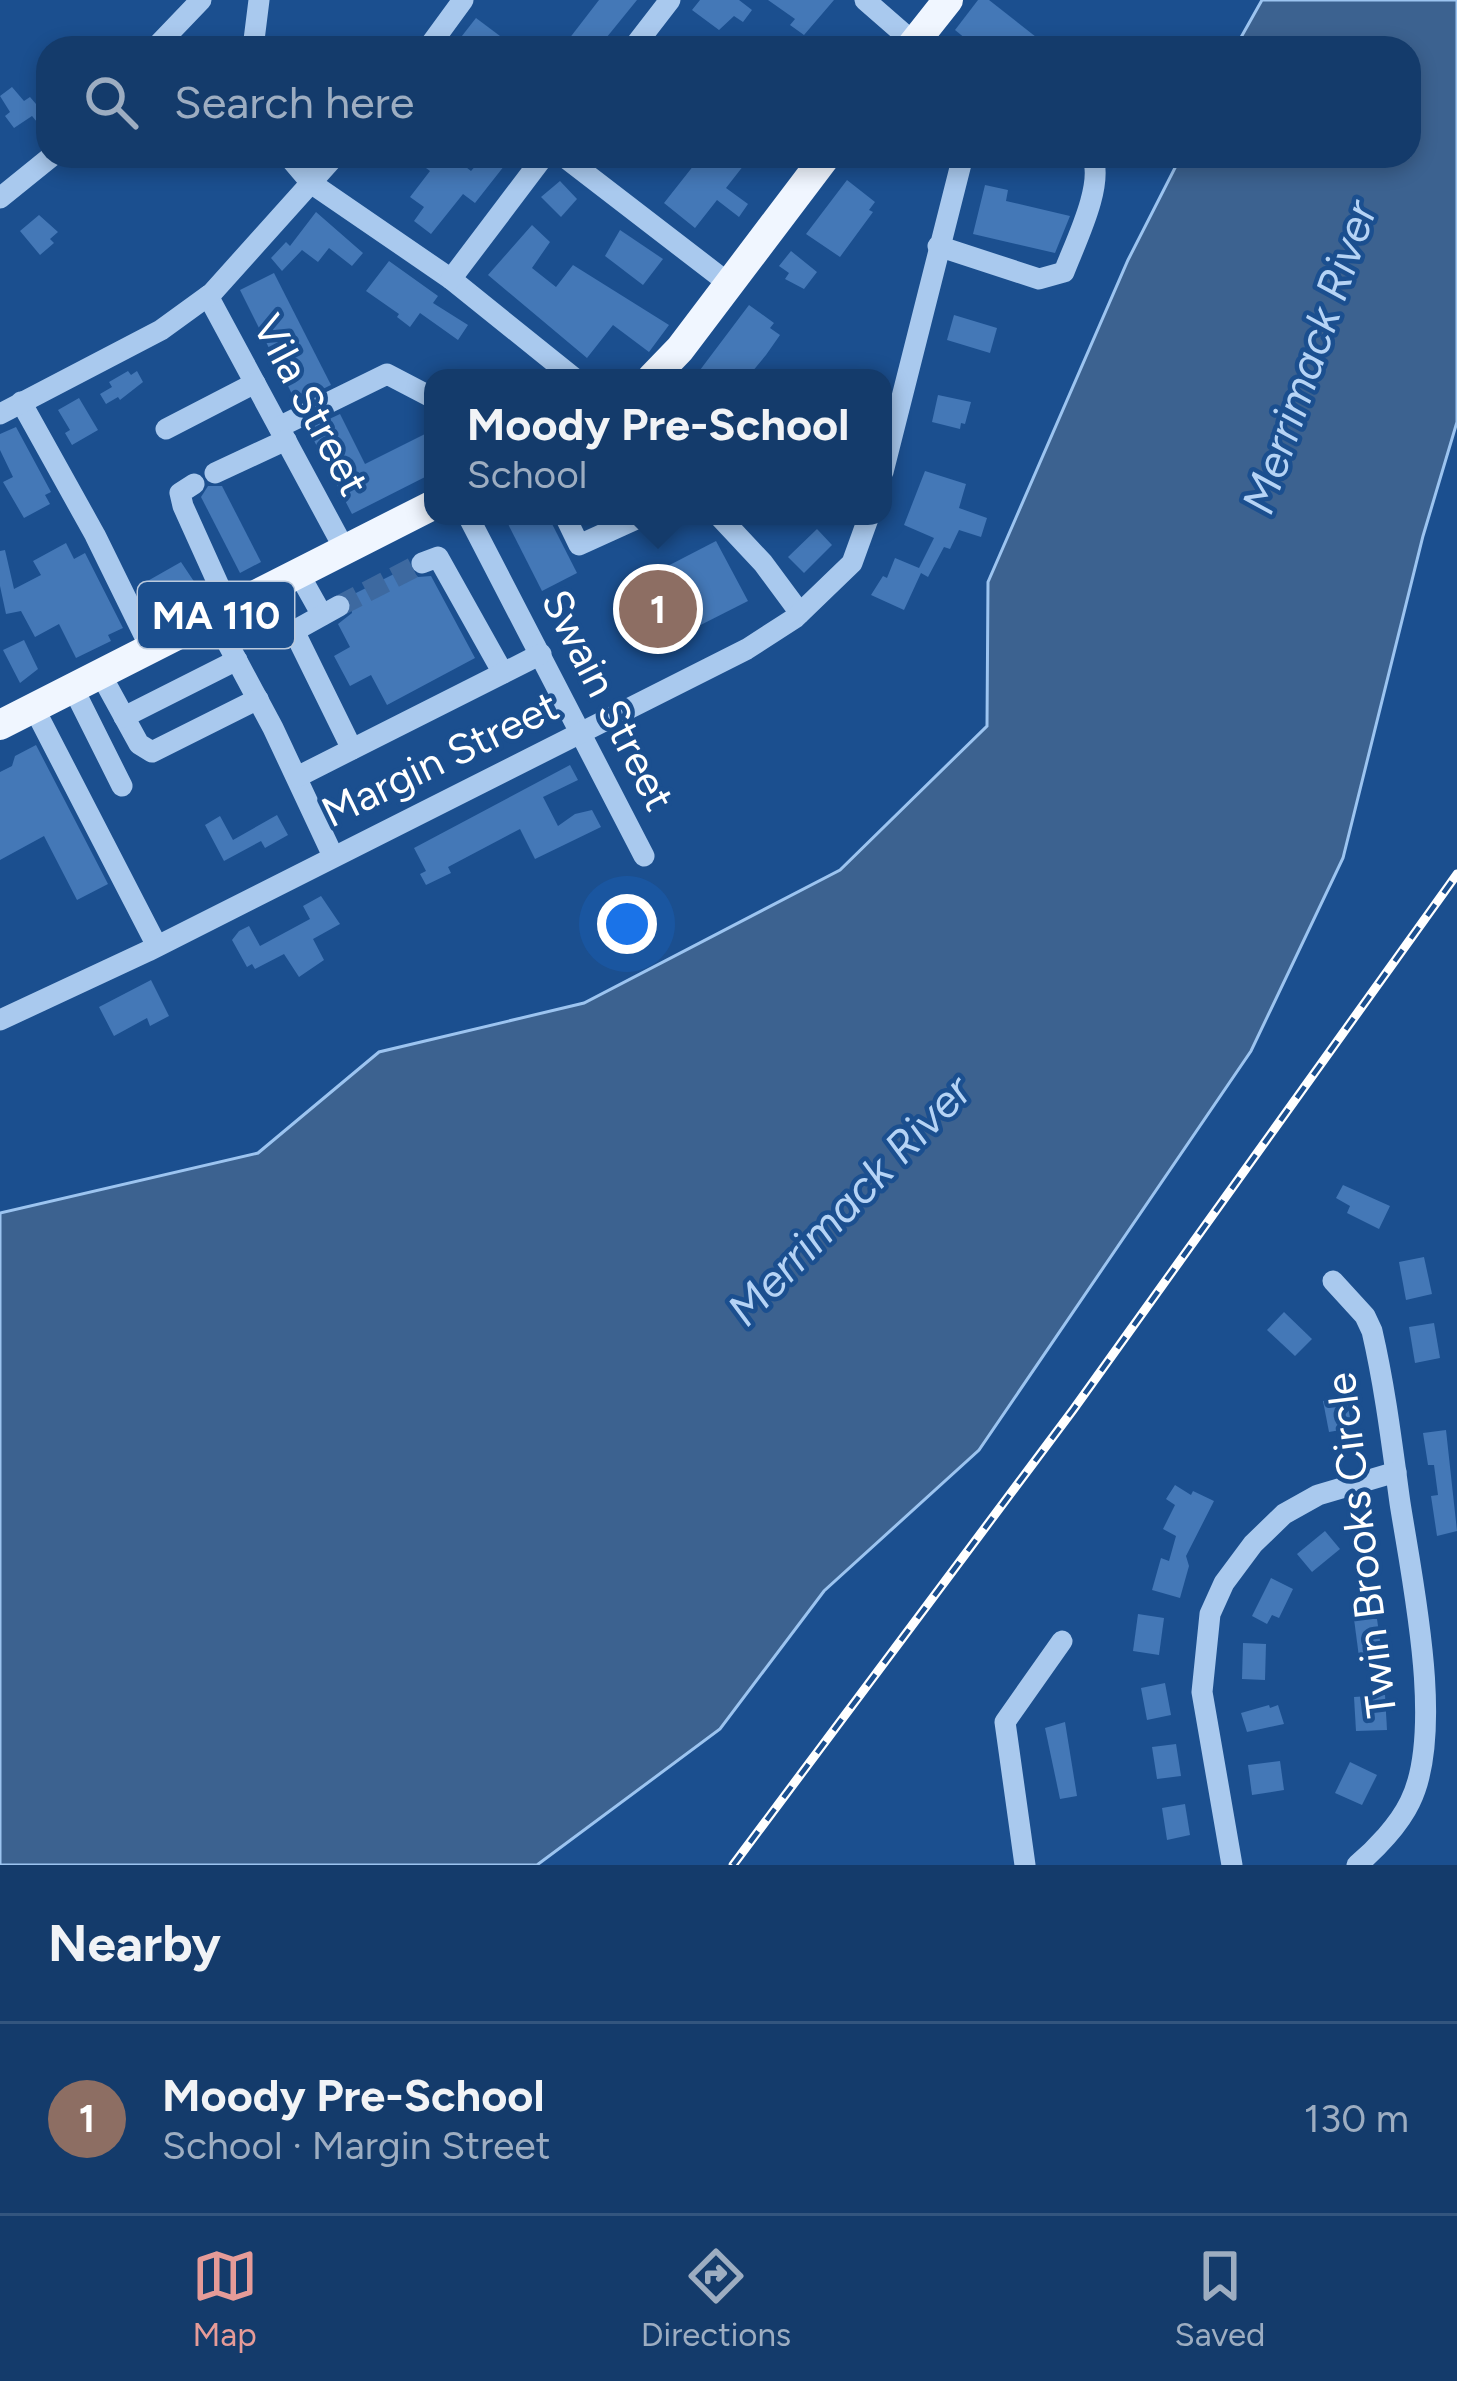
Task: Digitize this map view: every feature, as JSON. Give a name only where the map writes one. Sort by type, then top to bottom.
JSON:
[{"type":"main road","points":[[922,36],[948,0]]},
{"type":"main road","points":[[661,369],[817,168]]},
{"type":"main road","name":"MA 110","points":[[0,725],[424,510]]},
{"type":"street","points":[[166,36],[201,0]]},
{"type":"street","points":[[254,36],[259,0]]},
{"type":"street","points":[[437,36],[463,0]]},
{"type":"street","points":[[642,36],[670,0]]},
{"type":"street","points":[[865,0],[903,36]]},
{"type":"street","points":[[0,198],[37,168]]},
{"type":"street","points":[[298,168],[311,183],[451,279],[563,369]]},
{"type":"street","points":[[0,414],[161,330],[208,296],[324,168]]},
{"type":"street","points":[[451,279],[535,168]]},
{"type":"street","points":[[579,168],[728,283]]},
{"type":"street","points":[[892,442],[960,168]]},
{"type":"street","points":[[938,246],[1039,279],[1064,272],[1091,200],[1096,168]]},
{"type":"street","name":"Vila Street","points":[[208,296],[345,550]]},
{"type":"street","points":[[215,473],[387,374],[424,393]]},
{"type":"street","points":[[166,429],[255,383]]},
{"type":"street","points":[[21,402],[150,647]]},
{"type":"street","points":[[194,484],[180,493],[183,506],[237,661],[333,856]]},
{"type":"street","name":"Swain Street","points":[[473,525],[644,856]]},
{"type":"street","points":[[569,525],[579,545],[623,525]]},
{"type":"street","points":[[728,525],[764,563],[800,613]]},
{"type":"street","name":"Margin Street","points":[[0,1020],[747,649],[800,613],[852,563],[866,525]]},
{"type":"street","points":[[422,563],[437,556],[503,673]]},
{"type":"street","points":[[298,574],[330,610],[294,631],[352,749]]},
{"type":"street","points":[[297,777],[541,654]]},
{"type":"street","points":[[124,718],[237,661]]},
{"type":"street","points":[[87,680],[124,718],[139,744],[152,752],[258,699]]},
{"type":"street","points":[[87,680],[122,786]]},
{"type":"street","points":[[34,707],[157,946]]},
{"type":"street","name":"Twin Brooks Circle","points":[[1333,1281],[1372,1330],[1417,1613],[1424,1739],[1411,1802],[1357,1865]]},
{"type":"street","points":[[1232,1865],[1202,1693],[1210,1614],[1224,1583],[1253,1544],[1284,1514],[1318,1495],[1396,1472]]},
{"type":"street","points":[[1025,1865],[1005,1721],[1062,1641]]},
{"type":"water","name":"Merrimack River","points":[[1262,0],[1457,0],[1457,422],[1423,536],[1343,858],[1251,1051],[979,1450],[824,1591],[720,1729],[537,1865],[0,1865],[0,1213],[258,1153],[379,1052],[584,1003],[840,870],[987,726],[988,582],[1128,260],[1175,168],[1421,168],[1421,36],[1242,36]]},
{"type":"building","points":[[599,0],[637,0],[608,36],[571,36]]},
{"type":"building","points":[[700,0],[739,0],[752,10],[743,22],[734,16],[719,30],[692,10]]},
{"type":"building","points":[[768,0],[834,0],[804,35],[790,25],[795,19]]},
{"type":"building","points":[[978,0],[989,0],[1035,36],[962,36],[955,30]]},
{"type":"building","points":[[476,18],[500,36],[462,36]]},
{"type":"building","points":[[12,87],[24,101],[30,97],[36,104],[36,121],[32,116],[14,128],[0,96]]},
{"type":"building","points":[[426,168],[503,168],[475,203],[463,194],[431,234],[414,221],[424,207],[410,197],[430,171]]},
{"type":"building","points":[[692,168],[742,168],[726,188],[748,204],[739,217],[717,200],[695,228],[664,203]]},
{"type":"building","points":[[847,180],[875,202],[869,210],[873,212],[840,257],[806,234]]},
{"type":"building","points":[[560,181],[577,199],[561,217],[541,197]]},
{"type":"building","points":[[985,185],[1008,190],[1006,201],[1070,216],[1055,253],[973,234]]},
{"type":"building","points":[[316,212],[363,253],[352,266],[329,248],[318,262],[302,250],[282,271],[271,258],[286,242],[290,246]]},
{"type":"building","points":[[39,215],[58,232],[50,239],[54,243],[40,255],[20,231]]},
{"type":"building","points":[[532,225],[550,242],[532,268],[556,287],[573,265],[669,325],[649,352],[613,325],[587,358],[488,275]]},
{"type":"building","points":[[620,230],[663,259],[643,285],[605,256]]},
{"type":"building","points":[[791,251],[817,272],[804,289],[785,279],[789,273],[779,266]]},
{"type":"building","points":[[389,261],[438,296],[433,303],[468,325],[458,340],[420,313],[410,327],[366,291]]},
{"type":"building","points":[[274,273],[331,385],[296,402],[240,290]]},
{"type":"building","points":[[749,305],[774,323],[770,328],[780,335],[754,369],[701,369]]},
{"type":"building","points":[[954,315],[997,328],[990,353],[947,340]]},
{"type":"building","points":[[128,371],[131,375],[137,371],[143,382],[120,400],[106,404],[100,394]]},
{"type":"building","points":[[938,395],[971,402],[960,429],[932,422]]},
{"type":"building","points":[[79,398],[98,430],[72,445],[65,433],[70,430],[58,410]]},
{"type":"building","points":[[340,414],[365,464],[424,434],[424,478],[352,514],[308,429]]},
{"type":"building","points":[[16,427],[51,492],[45,495],[50,504],[24,518],[3,482],[13,477],[0,450],[0,434]]},
{"type":"building","points":[[925,471],[966,484],[959,508],[987,518],[981,537],[959,530],[928,577],[921,573],[904,610],[871,595],[883,576],[887,578],[895,558],[919,568],[934,538],[904,525]]},
{"type":"building","points":[[208,486],[222,486],[261,562],[240,573],[201,497]]},
{"type":"building","points":[[509,525],[553,525],[577,573],[542,591]]},
{"type":"building","points":[[817,529],[832,545],[804,573],[788,557]]},
{"type":"building","points":[[716,541],[748,601],[663,644],[631,585]]},
{"type":"building","points":[[66,543],[74,559],[85,553],[123,628],[108,635],[111,641],[76,658],[59,624],[35,637],[21,611],[6,614],[0,586],[0,551],[5,550],[14,589],[41,575],[33,561]]},
{"type":"building","points":[[181,562],[201,592],[159,612],[144,583]]},
{"type":"building","points":[[408,567],[418,577],[431,576],[475,658],[387,705],[371,675],[350,686],[334,656],[350,647],[338,624],[352,613],[350,596]]},
{"type":"building","points":[[24,640],[38,669],[20,683],[3,650]]},
{"type":"building","points":[[36,745],[108,884],[77,900],[44,836],[0,860],[0,772],[12,766],[15,756]]},
{"type":"building","points":[[570,765],[578,780],[543,797],[558,826],[575,814],[592,810],[601,827],[535,859],[520,829],[448,867],[451,873],[426,885],[420,874],[426,871],[414,848]]},
{"type":"building","points":[[277,815],[288,835],[265,848],[261,841],[224,861],[205,825],[220,816],[233,840]]},
{"type":"building","points":[[321,896],[340,924],[313,939],[324,960],[299,977],[284,954],[255,969],[252,964],[247,967],[232,940],[239,931],[249,926],[260,946],[310,919],[303,906]]},
{"type":"building","points":[[151,980],[169,1016],[150,1026],[147,1018],[114,1036],[99,1007]]},
{"type":"building","points":[[1343,1185],[1390,1206],[1379,1229],[1347,1213],[1350,1206],[1336,1198]]},
{"type":"building","points":[[1424,1257],[1432,1294],[1406,1300],[1399,1262]]},
{"type":"building","points":[[1284,1312],[1312,1339],[1295,1356],[1267,1330]]},
{"type":"building","points":[[1434,1323],[1440,1358],[1415,1363],[1409,1327]]},
{"type":"building","points":[[1346,1397],[1352,1428],[1329,1432],[1323,1401]]},
{"type":"building","points":[[1446,1430],[1457,1531],[1437,1536],[1431,1496],[1438,1495],[1434,1465],[1428,1465],[1423,1433]]},
{"type":"building","points":[[1175,1485],[1214,1501],[1186,1556],[1189,1566],[1180,1598],[1152,1590],[1161,1558],[1169,1561],[1176,1536],[1163,1529],[1175,1505],[1166,1499]]},
{"type":"building","points":[[1325,1531],[1340,1549],[1312,1572],[1297,1554]]},
{"type":"building","points":[[1271,1578],[1293,1589],[1279,1618],[1272,1615],[1267,1624],[1252,1616]]},
{"type":"building","points":[[1138,1614],[1164,1618],[1159,1655],[1133,1651]]},
{"type":"building","points":[[1354,1619],[1377,1619],[1382,1654],[1359,1657]]},
{"type":"building","points":[[1243,1643],[1266,1644],[1265,1680],[1242,1679]]},
{"type":"building","points":[[1165,1683],[1171,1715],[1147,1720],[1141,1688]]},
{"type":"building","points":[[1385,1695],[1387,1730],[1356,1731],[1354,1697]]},
{"type":"building","points":[[1278,1705],[1284,1724],[1247,1732],[1241,1713]]},
{"type":"building","points":[[1065,1722],[1077,1796],[1060,1799],[1045,1728]]},
{"type":"building","points":[[1176,1744],[1181,1776],[1157,1779],[1152,1747]]},
{"type":"building","points":[[1280,1761],[1284,1790],[1252,1795],[1248,1765]]},
{"type":"building","points":[[1350,1762],[1377,1775],[1362,1805],[1335,1793]]},
{"type":"building","points":[[1185,1804],[1190,1835],[1167,1840],[1162,1808]]},
{"type":"tunnel","points":[[339,606],[422,563]]},
{"type":"railway","points":[[733,1865],[1073,1410],[1457,874]]},
{"type":"place","name":"Moody Pre-School","points":[[658,609]]}]
